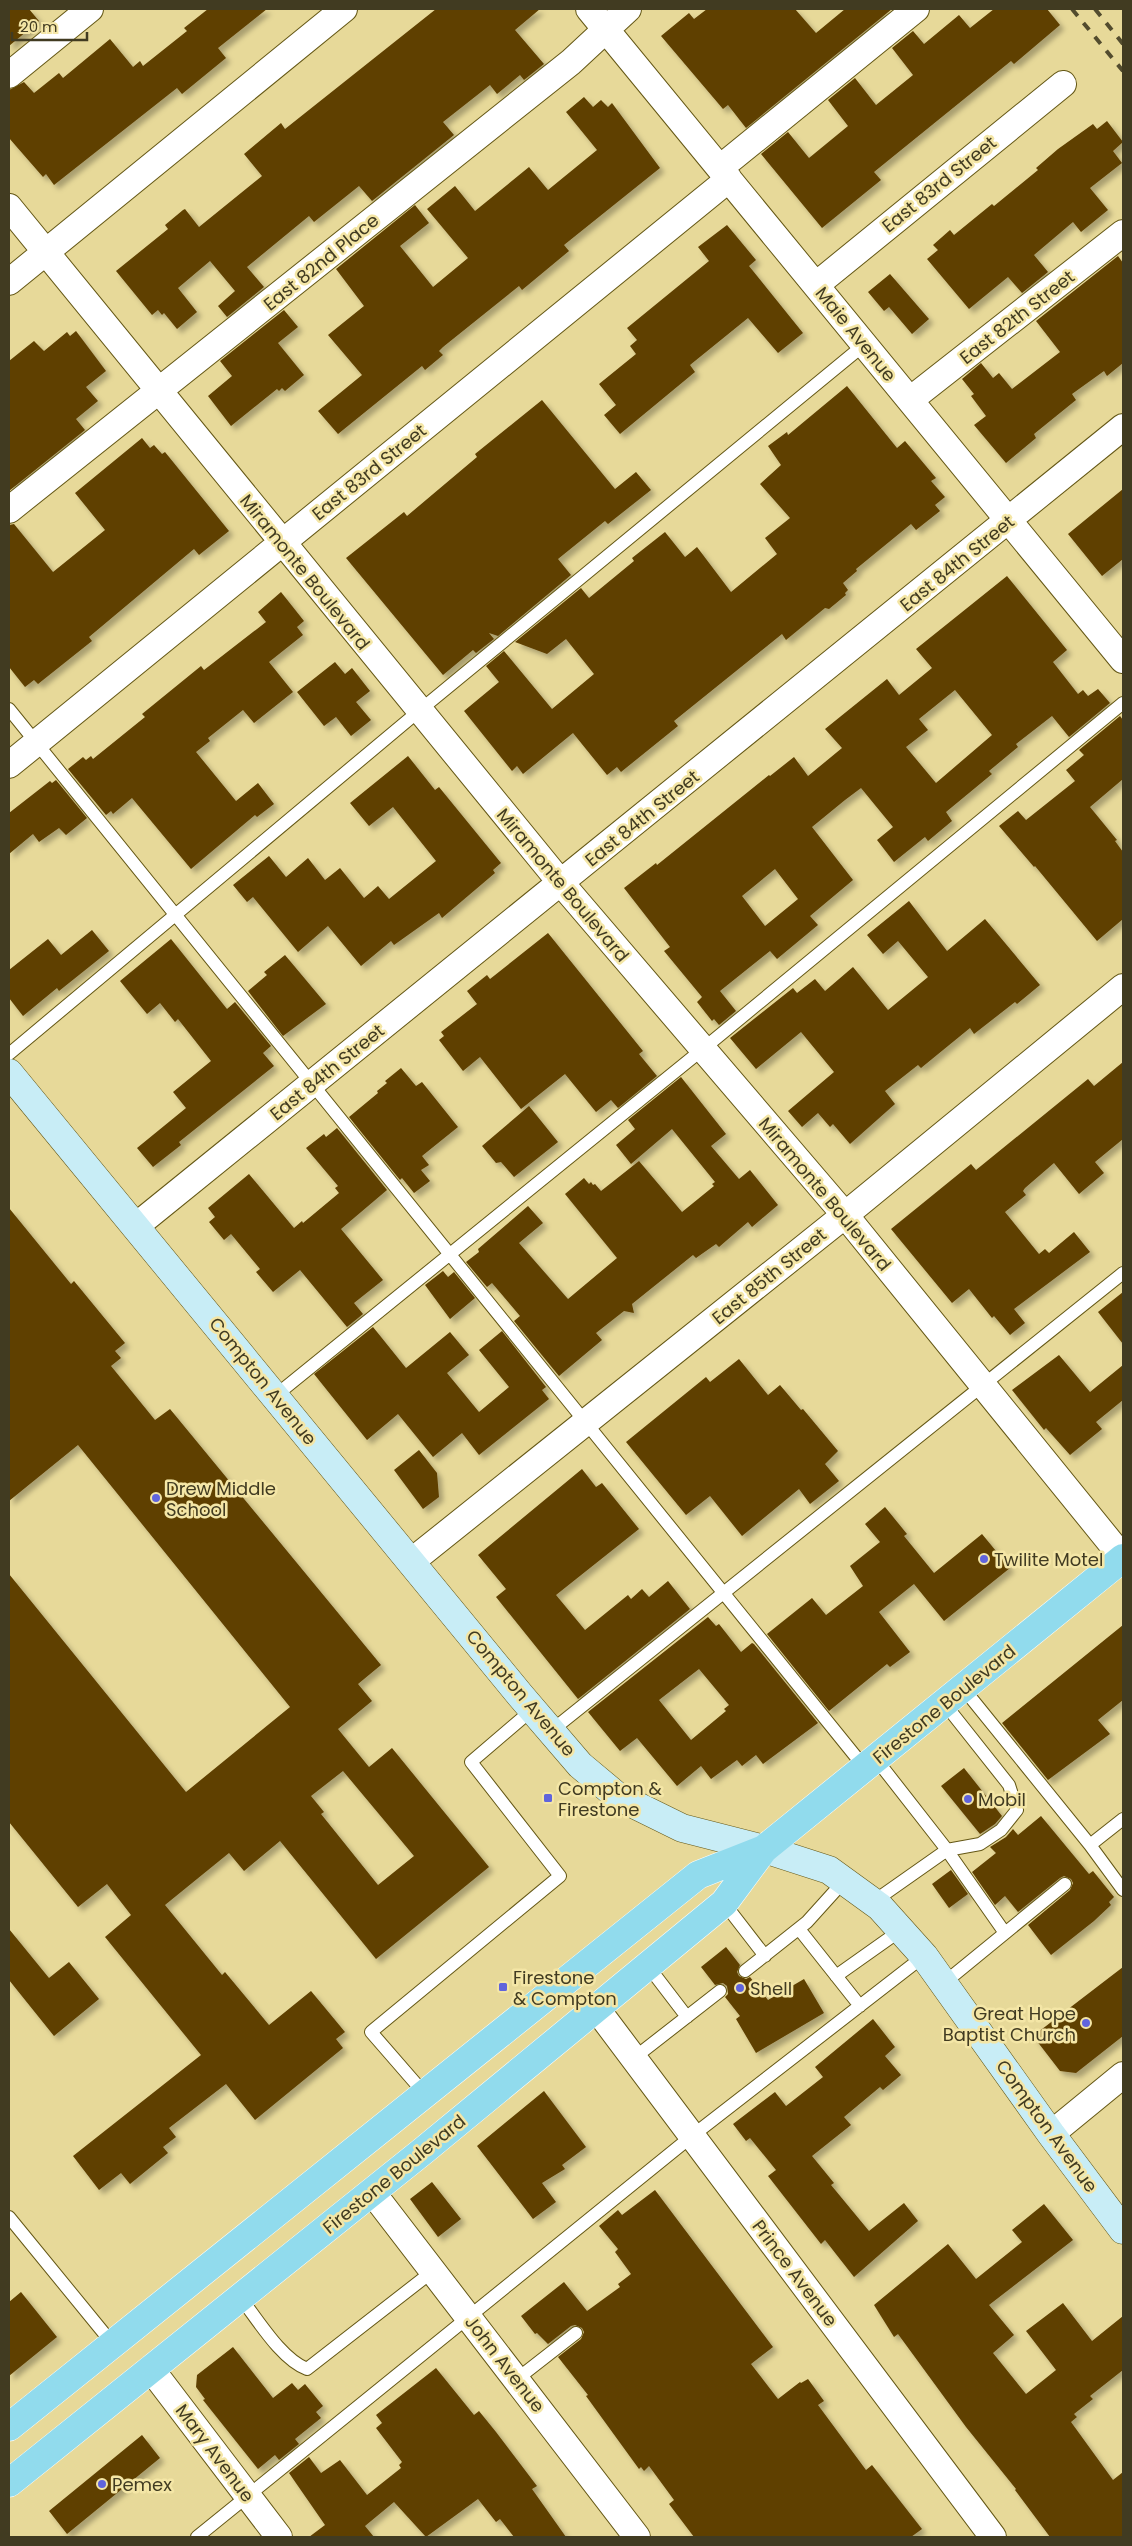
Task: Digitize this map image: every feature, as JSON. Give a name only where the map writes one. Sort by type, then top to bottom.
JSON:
[{"type":"main road","name":"Compton Avenue","points":[[9,1073],[532,1709],[580,1764],[617,1796],[638,1808],[682,1828],[764,1849],[829,1870],[873,1902],[924,1956],[1051,2134],[1123,2230]]},
{"type":"main road","name":"Firestone Boulevard","points":[[9,2483],[372,2192],[724,1903],[764,1849],[1123,1558]]},
{"type":"main road","name":"Firestone Boulevard","points":[[9,2426],[698,1875],[764,1849]]},
{"type":"street","points":[[9,75],[90,9]]},
{"type":"street","points":[[9,282],[344,9]]},
{"type":"street","name":"East 82nd Place","points":[[9,510],[571,62],[597,18],[628,9]]},
{"type":"street","name":"East 83rd Street","points":[[9,765],[281,543],[724,173],[916,9]]},
{"type":"street","name":"Maie Avenue","points":[[597,18],[1123,660]]},
{"type":"street","name":"East 83rd Street","points":[[816,285],[1063,84]]},
{"type":"street","name":"Miramonte Boulevard","points":[[9,207],[419,711],[561,883],[845,1215],[1123,1558]]},
{"type":"street","name":"East 82th Street","points":[[910,400],[1123,233]]},
{"type":"street","name":"East 84th Street","points":[[136,1226],[1123,427]]},
{"type":"street","name":"East 85th Street","points":[[412,1561],[845,1215],[1123,987]]},
{"type":"street","name":"Prince Avenue","points":[[596,2008],[994,2537]]},
{"type":"street","points":[[1051,2134],[1123,2075]]},
{"type":"street","name":"John Avenue","points":[[372,2192],[637,2537]]},
{"type":"street","name":"Mary Avenue","points":[[151,2369],[279,2537]]},
{"type":"lane","points":[[9,1054],[419,711],[865,344]]},
{"type":"lane","points":[[275,1396],[703,1049],[1123,703]]},
{"type":"lane","points":[[9,709],[174,916],[448,1255],[586,1422],[723,1594],[947,1850],[1005,1933]]},
{"type":"lane","points":[[551,1731],[1123,1273]]},
{"type":"lane","points":[[953,1696],[1090,1845],[1123,1890]]},
{"type":"lane","points":[[873,1902],[947,1850],[980,1844],[1001,1830],[1017,1810],[1009,1785],[953,1696]]},
{"type":"lane","points":[[424,2093],[371,2032],[560,1876],[472,1762],[532,1709]]},
{"type":"lane","points":[[1090,1845],[1123,1819]]},
{"type":"lane","points":[[746,1971],[799,1929],[844,1881]]},
{"type":"lane","points":[[944,1983],[1065,1884]]},
{"type":"lane","points":[[724,1903],[765,1956]]},
{"type":"lane","points":[[799,1929],[860,2006]]},
{"type":"lane","points":[[836,1976],[901,1930]]},
{"type":"lane","points":[[197,2537],[692,2136],[924,1956]]},
{"type":"lane","points":[[648,1966],[687,2016]]},
{"type":"lane","points":[[634,2058],[720,1991]]},
{"type":"lane","points":[[9,2217],[112,2344]]},
{"type":"lane","points":[[240,2297],[285,2354],[295,2364],[307,2369],[433,2271]]},
{"type":"lane","points":[[517,2379],[576,2333]]},
{"type":"building","points":[[9,9],[29,9],[39,21],[9,46]]},
{"type":"building","points":[[208,9],[267,9],[218,48],[226,58],[182,94],[177,88],[54,185],[46,174],[43,177],[9,138],[9,90],[24,82],[34,93],[59,73],[63,78],[110,39],[133,67],[140,61],[143,66],[187,31],[184,28]]},
{"type":"building","points":[[436,9],[540,9],[515,30],[544,64],[524,80],[520,75],[497,94],[490,85],[443,122],[454,135],[372,201],[359,186],[314,222],[309,216],[247,267],[264,287],[227,317],[218,306],[235,291],[210,261],[178,288],[197,312],[177,329],[164,313],[162,315],[158,310],[152,315],[116,271],[168,229],[165,225],[183,210],[185,209],[199,227],[262,176],[244,154],[281,123],[285,129]]},
{"type":"building","points":[[707,9],[795,9],[816,33],[845,9],[892,9],[746,128],[728,105],[723,109],[661,36],[689,13],[694,19]]},
{"type":"building","points":[[994,9],[1047,9],[1060,25],[1014,64],[1011,61],[874,172],[881,180],[822,228],[761,154],[788,132],[809,158],[848,126],[828,100],[855,78],[876,105],[913,75],[892,48],[913,31],[924,44],[959,15],[970,28]]},
{"type":"building","points":[[584,97],[593,107],[601,100],[608,107],[612,103],[660,168],[564,245],[569,251],[522,290],[519,286],[443,347],[439,351],[443,355],[425,370],[422,366],[338,434],[318,411],[362,375],[328,335],[364,306],[336,269],[415,205],[429,223],[400,246],[433,287],[468,258],[427,209],[455,186],[475,211],[529,167],[548,190],[597,150],[566,112]]},
{"type":"building","points":[[1107,121],[1123,142],[1113,151],[1122,163],[1090,188],[1108,210],[1081,232],[1073,222],[1034,255],[1048,272],[1022,293],[1008,277],[969,309],[927,259],[938,250],[933,245],[950,230],[954,235],[992,204],[994,206],[1038,170],[1036,168],[1058,149],[1093,124],[1097,129]]},
{"type":"building","points":[[727,225],[756,260],[749,266],[803,333],[778,353],[748,318],[690,365],[695,372],[620,434],[604,415],[616,405],[599,384],[636,354],[630,346],[637,340],[627,328],[709,261],[698,247]]},
{"type":"building","points":[[1118,256],[1123,263],[1123,363],[1107,376],[1104,371],[1072,394],[1076,400],[1034,434],[1036,438],[1006,463],[974,425],[986,416],[971,396],[974,394],[962,379],[981,363],[993,378],[999,373],[1012,389],[1060,352],[1036,321]]},
{"type":"building","points":[[890,274],[929,319],[912,334],[889,307],[884,311],[868,292]]},
{"type":"building","points":[[284,310],[298,327],[278,343],[304,375],[285,391],[282,388],[279,391],[277,389],[231,426],[208,396],[232,376],[220,361]]},
{"type":"building","points":[[76,331],[106,371],[86,387],[98,401],[76,419],[85,430],[9,491],[9,361],[34,341],[44,351],[67,332],[70,336]]},
{"type":"building","points":[[847,386],[897,448],[905,441],[936,478],[931,481],[945,497],[935,505],[940,511],[916,530],[911,524],[856,569],[857,571],[843,583],[848,590],[845,593],[846,595],[829,609],[825,608],[786,640],[782,634],[674,721],[678,726],[621,772],[617,767],[607,775],[573,733],[523,774],[517,766],[512,771],[464,711],[499,682],[486,666],[504,651],[552,709],[594,674],[566,639],[547,654],[515,642],[581,588],[589,598],[634,561],[632,558],[665,532],[685,557],[697,547],[731,592],[777,554],[765,538],[790,518],[760,484],[781,465],[768,446],[787,432],[788,435]]},
{"type":"building","points":[[542,400],[615,489],[636,472],[651,490],[608,524],[605,521],[558,559],[571,575],[498,636],[489,633],[494,639],[476,653],[473,650],[443,675],[346,558],[404,512],[407,516],[477,457],[475,454]]},
{"type":"building","points":[[142,438],[150,448],[154,445],[162,454],[165,452],[229,531],[199,555],[194,549],[89,637],[92,641],[38,684],[34,680],[25,687],[9,667],[9,525],[14,524],[53,572],[105,530],[75,493]]},
{"type":"building","points":[[1123,489],[1123,559],[1102,576],[1068,534]]},
{"type":"building","points":[[1007,576],[1067,650],[1053,662],[1078,694],[1083,690],[1088,696],[1098,689],[1110,703],[1069,737],[1052,716],[1016,744],[1018,747],[989,771],[992,774],[946,812],[952,821],[928,841],[925,837],[894,862],[877,840],[893,827],[861,788],[812,827],[853,880],[810,916],[818,925],[777,959],[770,951],[720,991],[736,1011],[719,1025],[714,1019],[712,1021],[697,1002],[702,997],[664,951],[670,947],[624,888],[656,863],[657,865],[794,757],[808,776],[842,748],[825,729],[887,679],[899,695],[932,668],[916,649]],"holes":[[[955,690],[992,735],[936,783],[906,747],[928,730],[919,719]],[[775,869],[798,899],[765,926],[742,896]]]},
{"type":"building","points":[[281,592],[304,621],[297,627],[303,635],[269,662],[293,692],[254,723],[243,710],[208,738],[210,741],[196,752],[236,801],[258,783],[274,804],[257,817],[255,815],[191,869],[132,798],[113,814],[111,811],[106,815],[68,769],[83,757],[86,760],[91,756],[93,759],[145,717],[142,714],[201,666],[204,670],[266,622],[258,612]]},
{"type":"building","points":[[335,662],[345,674],[352,668],[370,691],[356,702],[371,720],[351,736],[336,717],[324,726],[297,692]]},
{"type":"building","points":[[1120,716],[1123,720],[1123,779],[1090,807],[1117,840],[1115,841],[1123,852],[1123,919],[1097,941],[999,826],[1018,811],[1026,820],[1075,781],[1066,770],[1084,755],[1079,750]]},
{"type":"building","points":[[408,756],[435,790],[439,787],[501,863],[493,870],[495,873],[442,918],[439,913],[394,945],[391,941],[361,966],[328,926],[298,952],[253,897],[247,902],[233,885],[269,856],[286,877],[308,858],[325,880],[340,868],[364,898],[378,886],[389,899],[436,861],[393,807],[369,826],[350,803]]},
{"type":"building","points":[[56,780],[87,818],[66,835],[59,828],[39,842],[33,834],[9,854],[9,813],[50,781],[52,783]]},
{"type":"building","points":[[909,901],[947,951],[985,919],[1040,985],[1017,1004],[1015,1002],[974,1034],[970,1028],[921,1068],[918,1065],[885,1091],[895,1104],[850,1144],[833,1124],[830,1127],[818,1113],[802,1127],[788,1111],[834,1072],[801,1032],[756,1069],[730,1038],[793,988],[797,993],[815,979],[825,991],[853,967],[888,1010],[928,977],[898,941],[883,954],[867,935]]},
{"type":"building","points":[[92,930],[109,951],[59,991],[57,988],[23,1016],[9,998],[9,970],[48,939],[61,955]]},
{"type":"building","points":[[548,933],[643,1051],[639,1054],[657,1076],[618,1108],[611,1100],[596,1112],[565,1074],[521,1109],[480,1057],[463,1071],[439,1040],[444,1036],[441,1032],[477,1004],[467,991],[487,975],[490,979]]},
{"type":"building","points":[[171,939],[227,1009],[235,1002],[271,1046],[263,1053],[274,1066],[179,1142],[181,1145],[153,1167],[137,1148],[186,1108],[173,1092],[211,1061],[178,1019],[175,1022],[160,1003],[147,1014],[120,981]]},
{"type":"building","points":[[285,955],[326,1004],[283,1036],[248,991],[267,975],[264,972]]},
{"type":"building","points":[[1123,1062],[1123,1139],[1095,1162],[1104,1173],[1079,1194],[1054,1163],[1025,1188],[1023,1191],[1026,1195],[1005,1212],[1039,1254],[1045,1249],[1049,1253],[1074,1232],[1090,1252],[1014,1309],[1025,1323],[1010,1335],[994,1316],[992,1318],[969,1289],[952,1303],[891,1229],[971,1164],[976,1170],[1088,1079],[1094,1086]]},
{"type":"building","points":[[401,1068],[416,1086],[422,1082],[458,1127],[422,1156],[429,1165],[421,1170],[430,1181],[414,1193],[402,1178],[400,1180],[349,1117],[378,1093],[377,1091],[387,1083],[385,1081]]},
{"type":"building","points":[[681,1077],[726,1134],[711,1146],[739,1179],[750,1170],[778,1205],[752,1227],[748,1222],[719,1247],[716,1244],[696,1258],[693,1255],[632,1304],[634,1313],[624,1311],[596,1333],[602,1340],[559,1376],[514,1321],[520,1316],[492,1283],[487,1287],[466,1262],[479,1252],[478,1249],[528,1206],[543,1223],[519,1243],[568,1299],[617,1258],[565,1194],[584,1178],[589,1184],[591,1182],[593,1185],[595,1184],[601,1191],[639,1161],[682,1212],[714,1186],[712,1184],[715,1182],[672,1129],[631,1164],[616,1145],[635,1129],[628,1120]]},
{"type":"building","points":[[529,1106],[558,1142],[514,1177],[501,1162],[496,1163],[482,1146]]},
{"type":"building","points":[[337,1128],[387,1190],[341,1229],[383,1280],[354,1303],[363,1314],[347,1327],[300,1270],[273,1292],[256,1272],[260,1269],[231,1234],[224,1240],[209,1222],[215,1217],[208,1208],[249,1174],[294,1228],[302,1221],[303,1223],[339,1193],[335,1188],[338,1186],[306,1148],[324,1134],[326,1137]]},
{"type":"building","points":[[9,1208],[71,1284],[74,1281],[125,1343],[115,1351],[121,1358],[111,1366],[155,1420],[170,1409],[381,1665],[358,1684],[372,1701],[338,1729],[369,1767],[392,1748],[489,1867],[376,1959],[280,1841],[244,1871],[229,1853],[165,1905],[222,1975],[225,1972],[269,2025],[311,1991],[345,2032],[336,2039],[343,2048],[255,2120],[226,2084],[169,2128],[176,2137],[163,2147],[168,2153],[130,2184],[121,2173],[99,2190],[73,2156],[201,2055],[105,1937],[131,1915],[107,1884],[78,1907],[9,1822],[9,1574],[186,1792],[290,1707],[78,1445],[9,1501]],"holes":[[[343,1771],[414,1856],[378,1885],[321,1814],[324,1812],[311,1796]]]},
{"type":"building","points":[[443,1271],[448,1277],[454,1272],[475,1298],[450,1319],[425,1285]]},
{"type":"building","points":[[1123,1292],[1123,1344],[1098,1312]]},
{"type":"building","points":[[373,1327],[406,1368],[450,1332],[469,1355],[447,1373],[479,1412],[509,1387],[479,1350],[502,1331],[546,1387],[542,1390],[549,1399],[479,1455],[462,1433],[433,1457],[398,1414],[367,1440],[314,1374]]},
{"type":"building","points":[[1059,1355],[1090,1392],[1123,1365],[1123,1400],[1096,1422],[1102,1429],[1070,1455],[1046,1428],[1044,1430],[1012,1390]]},
{"type":"building","points":[[739,1359],[768,1395],[780,1385],[838,1451],[825,1464],[839,1481],[810,1504],[799,1489],[742,1536],[710,1496],[686,1515],[626,1442],[706,1377],[710,1382]]},
{"type":"building","points":[[419,1450],[437,1473],[439,1497],[423,1509],[394,1470]]},
{"type":"building","points":[[582,1469],[596,1487],[602,1483],[639,1529],[556,1595],[585,1630],[628,1595],[631,1599],[642,1589],[649,1597],[668,1581],[690,1609],[578,1699],[496,1597],[506,1589],[478,1555]]},
{"type":"building","points":[[885,1507],[907,1534],[904,1536],[934,1573],[982,1534],[1010,1568],[944,1621],[914,1584],[879,1612],[910,1652],[890,1667],[887,1664],[829,1711],[767,1634],[812,1598],[826,1615],[863,1586],[850,1566],[880,1542],[865,1524]]},
{"type":"building","points":[[708,1617],[716,1626],[719,1624],[741,1652],[752,1643],[754,1644],[818,1723],[763,1764],[756,1755],[742,1766],[737,1760],[711,1779],[701,1766],[677,1786],[637,1738],[620,1751],[588,1712]],"holes":[[[699,1669],[729,1705],[724,1709],[726,1711],[691,1740],[659,1700]]]},
{"type":"building","points":[[1123,1625],[1123,1700],[1098,1720],[1110,1734],[1048,1780],[1002,1723]]},
{"type":"building","points":[[964,1768],[1002,1816],[995,1824],[980,1834],[941,1786]]},
{"type":"building","points":[[1041,1816],[1089,1874],[1093,1871],[1114,1897],[1109,1902],[1111,1905],[1094,1921],[1051,1955],[1028,1925],[1070,1890],[1073,1883],[1071,1879],[1064,1876],[1060,1878],[1018,1912],[1005,1896],[995,1905],[972,1872],[996,1853],[990,1847],[1006,1837],[1013,1829],[1018,1835]]},
{"type":"building","points":[[951,1870],[968,1894],[949,1908],[932,1884]]},
{"type":"building","points":[[9,1929],[49,1978],[69,1962],[99,1999],[54,2036],[9,1980]]},
{"type":"building","points":[[726,1947],[740,1965],[737,1972],[739,1976],[746,1979],[750,1977],[768,2000],[804,1979],[824,2013],[756,2053],[736,2019],[740,2016],[725,1997],[728,1994],[727,1986],[723,1983],[715,1985],[701,1967]]},
{"type":"building","name":"Great Hope Baptist Church","points":[[1123,1967],[1123,2036],[1076,2073],[1060,2071],[1033,2036]]},
{"type":"building","points":[[873,2019],[895,2047],[885,2056],[901,2075],[883,2090],[880,2087],[844,2117],[851,2125],[812,2156],[834,2183],[831,2185],[869,2231],[904,2203],[918,2221],[854,2277],[825,2240],[821,2244],[768,2176],[776,2170],[750,2138],[746,2141],[733,2124],[775,2092],[786,2106],[823,2077],[815,2067]]},
{"type":"building","points":[[544,2091],[586,2147],[562,2165],[565,2169],[542,2183],[556,2202],[533,2219],[477,2146]]},
{"type":"building","points":[[432,2182],[461,2219],[438,2237],[410,2199]]},
{"type":"building","points":[[655,2190],[773,2347],[751,2364],[778,2399],[800,2382],[808,2379],[824,2401],[818,2405],[866,2470],[872,2465],[922,2529],[911,2537],[694,2537],[669,2504],[674,2500],[649,2466],[644,2471],[641,2467],[639,2469],[586,2396],[588,2395],[558,2357],[581,2339],[584,2332],[582,2328],[575,2325],[571,2326],[548,2344],[537,2333],[535,2334],[521,2316],[564,2282],[587,2311],[620,2287],[618,2284],[631,2274],[615,2252],[618,2249],[599,2226],[618,2210],[622,2215]]},
{"type":"building","points":[[1044,2204],[1073,2240],[989,2305],[1014,2335],[993,2353],[1026,2394],[1056,2370],[1026,2331],[1063,2303],[1092,2341],[1123,2316],[1123,2370],[1090,2396],[1093,2399],[1074,2414],[1077,2417],[1071,2422],[1113,2480],[1123,2472],[1123,2537],[1050,2537],[1016,2489],[966,2427],[898,2334],[894,2337],[874,2305],[948,2244],[976,2279],[1022,2242],[1012,2230]]},
{"type":"building","points":[[21,2292],[57,2337],[9,2376],[9,2302]]},
{"type":"building","points":[[233,2347],[273,2398],[292,2383],[298,2390],[305,2384],[323,2406],[316,2412],[321,2418],[295,2439],[299,2444],[279,2460],[275,2455],[258,2469],[203,2400],[205,2399],[196,2387],[197,2375]]},
{"type":"building","points":[[436,2368],[474,2415],[479,2411],[496,2432],[537,2486],[532,2489],[566,2537],[514,2537],[500,2519],[496,2522],[478,2499],[426,2537],[394,2502],[365,2526],[374,2537],[309,2537],[325,2525],[289,2473],[309,2457],[321,2473],[340,2460],[367,2495],[401,2468],[399,2465],[402,2462],[376,2428],[382,2423],[376,2415]]},
{"type":"building","points":[[142,2435],[160,2458],[67,2534],[49,2511]]},
{"type":"railway","points":[[1072,9],[1123,71]]},
{"type":"railway","points":[[1095,9],[1123,44]]},
{"type":"place","name":"Drew Middle School","points":[[156,1498]]},
{"type":"place","name":"Twilite Motel","points":[[984,1559]]},
{"type":"place","name":"Compton & Firestone","points":[[548,1798]]},
{"type":"place","name":"Mobil","points":[[968,1799]]},
{"type":"place","name":"Firestone & Compton","points":[[503,1987]]},
{"type":"place","name":"Shell","points":[[740,1988]]},
{"type":"place","name":"Great Hope Baptist Church","points":[[1086,2023]]},
{"type":"place","name":"Pemex","points":[[102,2484]]}]
